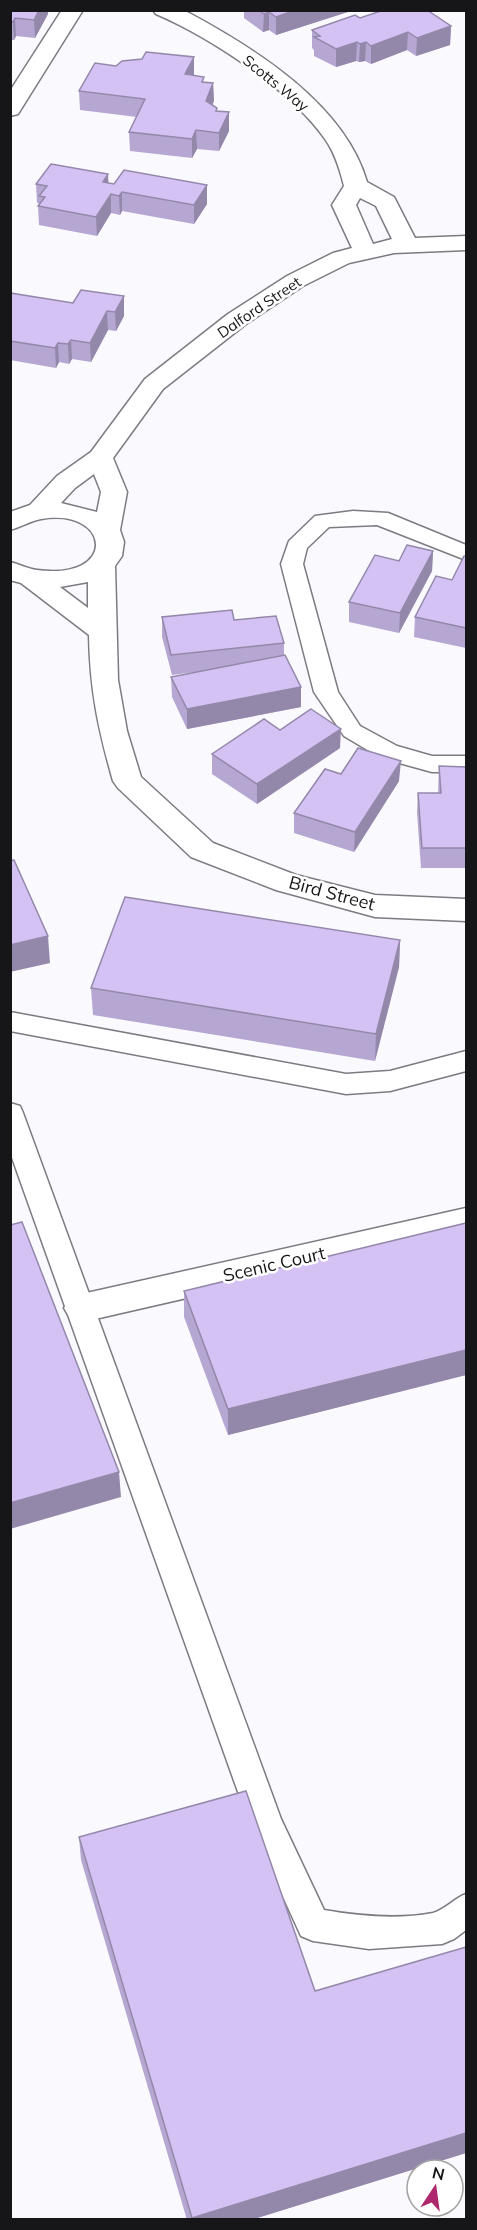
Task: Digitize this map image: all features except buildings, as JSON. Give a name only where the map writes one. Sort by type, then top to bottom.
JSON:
[{"type":"street","points":[[10,109],[73,10]]},
{"type":"street","name":"Scotts Way","points":[[163,10],[178,15],[216,38],[253,63],[304,103],[331,130],[351,163],[356,186]]},
{"type":"street","points":[[366,252],[344,205],[356,186],[386,202],[406,245]]},
{"type":"street","name":"Dalford Street","points":[[39,511],[66,482],[100,458],[154,384],[237,319],[295,281],[341,258],[366,252],[406,245],[466,243]]},
{"type":"street","points":[[100,458],[114,492],[106,531]]},
{"type":"street","points":[[10,522],[39,511],[81,514],[96,521],[106,531],[111,542],[109,553],[101,564],[88,573],[70,579],[51,581],[17,575]]},
{"type":"street","points":[[101,564],[102,631]]},
{"type":"street","points":[[17,575],[102,631]]},
{"type":"street","name":"Bird Street","points":[[102,631],[104,680],[113,731],[128,781],[202,850],[287,883],[375,906],[466,910]]},
{"type":"street","name":"Scenic Court","points":[[82,1308],[466,1221]]},
{"type":"lane","points":[[466,553],[380,518],[353,518],[323,521],[297,546],[292,564],[326,692],[352,731],[389,752],[432,764],[466,764]]},
{"type":"lane","points":[[10,1021],[346,1084],[390,1081],[466,1061]]},
{"type":"lane","points":[[10,1113],[265,1820],[313,1925],[369,1933],[442,1928],[466,1910]]}]
